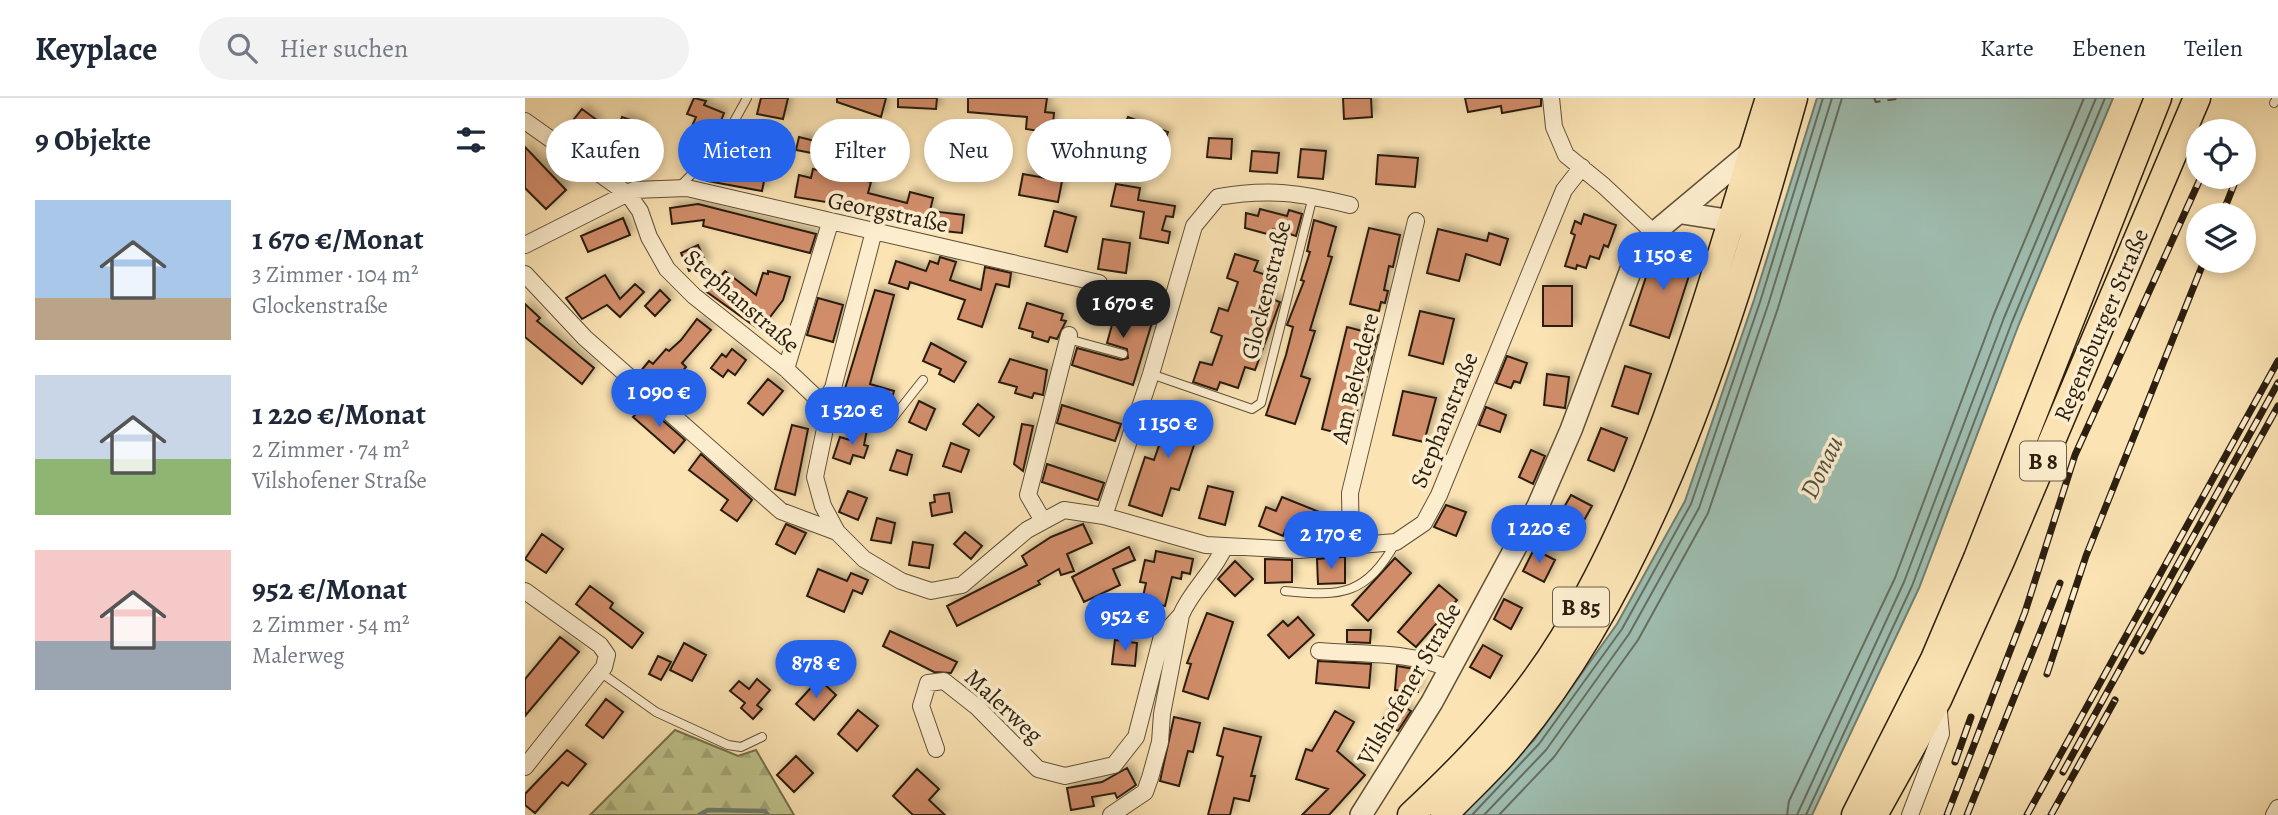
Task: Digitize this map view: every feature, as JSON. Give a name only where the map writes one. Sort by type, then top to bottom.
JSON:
[{"type":"main road","name":"B 85","points":[[1411,815],[1496,729],[1562,639],[1600,574],[1634,502],[1686,360],[1769,98]]},
{"type":"main road","name":"B 85","points":[[1444,815],[1507,749],[1542,702],[1583,640],[1654,512],[1758,225],[1794,98]]},
{"type":"main road","name":"Regensburger Straße","points":[[1855,815],[1934,659],[2072,324],[2158,98]]},
{"type":"main road","name":"Regensburger Straße","points":[[1874,815],[1938,700],[2001,561],[2197,98]]},
{"type":"main road","name":"B 8","points":[[1934,659],[1938,700]]},
{"type":"street","points":[[1551,98],[1554,127],[1566,155],[1654,233]]},
{"type":"street","name":"Stephanstraße","points":[[525,121],[628,194],[640,211],[649,237],[667,269],[694,296],[786,369],[823,404],[826,424],[815,477],[823,506],[838,532],[864,559],[901,581],[931,591],[962,584],[1042,519],[1064,510],[1104,516],[1206,545],[1299,550],[1396,542],[1424,523],[1439,495],[1564,190],[1582,167]]},
{"type":"street","name":"Vilshofener Straße","points":[[1361,815],[1394,766],[1538,506],[1571,430],[1626,276],[1636,256],[1654,233],[1682,213],[1752,151]]},
{"type":"street","name":"Georgstraße","points":[[525,245],[628,194],[649,187],[678,188],[1099,283]]},
{"type":"street","points":[[1104,516],[1151,374],[1194,226],[1218,197],[1257,190],[1313,196],[1350,205]]},
{"type":"street","points":[[1682,213],[1758,225]]},
{"type":"street","name":"Am Belvedere","points":[[1351,547],[1350,493],[1416,221]]},
{"type":"street","points":[[786,369],[830,223]]},
{"type":"street","points":[[823,404],[833,388],[874,231]]},
{"type":"street","points":[[525,274],[585,338],[781,511],[838,532]]},
{"type":"street","points":[[1042,519],[1028,495],[1068,337]]},
{"type":"street","points":[[1111,815],[1145,792],[1160,742],[1162,714],[1181,615],[1186,604],[1216,566],[1225,546]]},
{"type":"street","points":[[525,591],[600,645],[607,655],[600,672],[525,767]]},
{"type":"street","name":"Malerweg","points":[[936,749],[921,706],[928,683],[944,681],[977,707],[1038,769],[1065,776],[1114,765],[1136,737],[1161,636],[1181,615]]},
{"type":"street","points":[[1319,652],[1409,658],[1449,669]]},
{"type":"street","points":[[1910,815],[1941,734],[1938,700]]},
{"type":"street","points":[[2274,815],[2278,808]]},
{"type":"lane","points":[[678,188],[721,145],[747,98]]},
{"type":"lane","name":"Glockenstraße","points":[[1151,374],[1252,409],[1261,403],[1313,196]]},
{"type":"lane","points":[[1127,288],[1172,300]]},
{"type":"lane","points":[[1068,337],[1123,354]]},
{"type":"lane","points":[[826,424],[889,424],[923,380]]},
{"type":"lane","points":[[1285,592],[1346,593],[1370,580],[1396,542]]},
{"type":"lane","points":[[600,672],[656,712],[728,745],[741,747],[762,737]]},
{"type":"green space","points":[[675,730],[738,756],[756,750],[794,815],[590,815]]},
{"type":"water","name":"Donau","points":[[1817,98],[2113,98],[2019,324],[1919,588],[1812,815],[1462,815],[1534,740],[1617,624],[1685,501],[1754,300]]},
{"type":"building","points":[[694,98],[706,101],[704,105],[724,113],[722,119],[695,119],[696,117],[687,114]]},
{"type":"building","points":[[761,98],[788,98],[783,119],[757,114]]},
{"type":"building","points":[[837,98],[886,98],[881,117],[837,102]]},
{"type":"building","points":[[898,98],[937,98],[936,109],[898,107]]},
{"type":"building","points":[[968,98],[1047,98],[1045,112],[1054,113],[1053,119],[1027,119],[1027,129],[1026,129],[1027,117],[968,112]]},
{"type":"building","points":[[1343,98],[1371,98],[1372,117],[1344,119]]},
{"type":"building","points":[[1465,98],[1541,98],[1541,106],[1502,113],[1501,106],[1468,112]]},
{"type":"building","points":[[582,109],[595,119],[574,119]]},
{"type":"building","points":[[799,137],[810,140],[810,153],[796,150]]},
{"type":"building","points":[[1209,138],[1232,139],[1231,159],[1207,157]]},
{"type":"building","points":[[525,147],[546,169],[546,182],[558,182],[566,190],[546,209],[525,188]]},
{"type":"building","points":[[1301,149],[1326,151],[1323,179],[1298,177]]},
{"type":"building","points":[[1252,151],[1279,153],[1277,173],[1250,171]]},
{"type":"building","points":[[1378,155],[1418,158],[1415,187],[1376,184]]},
{"type":"building","points":[[1023,174],[1027,175],[1027,182],[1062,182],[1058,202],[1019,195]]},
{"type":"building","points":[[799,175],[810,178],[810,182],[871,182],[868,193],[907,203],[910,192],[933,198],[930,211],[964,215],[962,233],[944,231],[944,226],[904,216],[902,223],[880,217],[882,211],[795,197]]},
{"type":"building","points":[[712,182],[764,182],[762,191]]},
{"type":"building","points":[[1116,184],[1140,188],[1138,200],[1175,206],[1173,217],[1166,216],[1162,230],[1170,232],[1168,243],[1140,238],[1144,212],[1111,206]]},
{"type":"building","points":[[698,204],[816,234],[810,253],[703,226],[704,220],[672,224],[670,208]]},
{"type":"building","points":[[1260,209],[1287,216],[1289,210],[1302,214],[1296,236],[1273,229],[1271,235],[1245,228],[1246,213],[1258,216]]},
{"type":"building","points":[[1054,211],[1076,217],[1067,252],[1045,246]]},
{"type":"building","points":[[1584,214],[1616,225],[1608,247],[1604,245],[1599,259],[1590,256],[1586,268],[1577,265],[1576,269],[1565,266],[1575,235],[1571,233],[1575,221],[1581,224]]},
{"type":"building","points":[[623,218],[630,235],[588,252],[581,236]]},
{"type":"building","points":[[1314,220],[1336,227],[1328,256],[1332,257],[1310,330],[1315,331],[1301,376],[1310,379],[1295,424],[1266,415],[1293,327],[1287,325],[1304,281],[1301,280],[1310,252],[1307,251]]},
{"type":"building","points":[[1369,228],[1400,235],[1393,267],[1389,266],[1384,290],[1388,291],[1385,303],[1381,302],[1379,311],[1350,304]]},
{"type":"building","points":[[1438,229],[1487,241],[1489,233],[1508,239],[1500,265],[1466,254],[1459,281],[1427,273]]},
{"type":"building","points":[[1103,239],[1130,243],[1126,273],[1098,269]]},
{"type":"building","points":[[698,245],[706,263],[689,271],[681,253]]},
{"type":"building","points":[[1660,246],[1695,257],[1669,338],[1630,325],[1653,256]]},
{"type":"building","points":[[1235,254],[1258,261],[1254,271],[1272,277],[1266,297],[1280,302],[1255,370],[1245,367],[1238,388],[1220,382],[1217,390],[1193,382],[1200,362],[1212,365],[1222,336],[1211,332],[1219,308],[1228,311],[1238,282],[1227,278]]},
{"type":"building","points":[[940,257],[956,262],[950,280],[981,290],[985,267],[1011,273],[1009,287],[996,284],[982,327],[958,319],[965,300],[910,282],[908,289],[889,283],[896,261],[926,271],[930,261],[938,264]]},
{"type":"building","points":[[725,271],[756,295],[763,273],[768,274],[768,271],[790,277],[783,300],[760,330],[707,292]]},
{"type":"building","points":[[605,275],[620,299],[635,284],[644,292],[620,317],[607,305],[582,319],[566,298]]},
{"type":"building","points":[[1543,286],[1572,286],[1572,326],[1543,326]]},
{"type":"building","points":[[660,290],[670,300],[655,316],[645,306]]},
{"type":"building","points":[[875,290],[894,295],[870,384],[894,391],[889,409],[875,405],[871,417],[857,417],[859,410],[840,405]]},
{"type":"building","points":[[1121,292],[1158,303],[1133,385],[1072,365],[1077,348],[1121,360],[1128,358],[1127,349],[1107,343]]},
{"type":"building","points":[[818,298],[843,305],[833,342],[807,335]]},
{"type":"building","points":[[1027,303],[1063,314],[1061,320],[1066,321],[1057,339],[1050,337],[1048,342],[1032,337],[1033,332],[1019,328]]},
{"type":"building","points":[[525,304],[540,318],[537,321],[594,368],[582,384],[525,337]]},
{"type":"building","points":[[1420,311],[1454,319],[1443,364],[1409,355]]},
{"type":"building","points":[[697,319],[711,330],[682,363],[686,367],[664,393],[640,372],[649,361],[653,364],[666,349],[669,351],[681,340]]},
{"type":"building","points":[[1347,327],[1378,335],[1350,436],[1322,429]]},
{"type":"building","points":[[931,343],[966,362],[954,382],[939,374],[941,369],[923,361]]},
{"type":"building","points":[[732,349],[746,360],[735,375],[728,370],[723,377],[711,368],[722,354],[726,357]]},
{"type":"building","points":[[1507,356],[1527,363],[1520,383],[1514,381],[1511,388],[1496,383]]},
{"type":"building","points":[[1010,359],[1047,370],[1043,395],[1034,393],[1032,398],[1015,393],[1017,387],[999,382]]},
{"type":"building","points":[[1625,366],[1651,374],[1638,414],[1612,406]]},
{"type":"building","points":[[1547,374],[1569,377],[1565,408],[1544,405]]},
{"type":"building","points":[[768,379],[783,391],[763,415],[748,403]]},
{"type":"building","points":[[1403,391],[1436,398],[1424,442],[1393,435]]},
{"type":"building","points":[[919,401],[935,409],[926,430],[909,422]]},
{"type":"building","points":[[1174,402],[1205,412],[1179,490],[1171,488],[1162,516],[1129,505],[1145,457],[1154,460]]},
{"type":"building","points":[[978,404],[994,417],[979,436],[963,424]]},
{"type":"building","points":[[645,405],[685,440],[674,453],[633,417]]},
{"type":"building","points":[[1062,405],[1121,424],[1115,441],[1057,423]]},
{"type":"building","points":[[1486,407],[1506,415],[1500,432],[1479,425]]},
{"type":"building","points":[[1022,424],[1033,426],[1023,471],[1014,464]]},
{"type":"building","points":[[792,425],[808,429],[795,495],[775,489]]},
{"type":"building","points":[[1601,428],[1627,438],[1614,471],[1588,460]]},
{"type":"building","points":[[853,430],[867,430],[864,445],[868,446],[864,458],[853,455],[850,464],[833,458],[840,437],[850,440]]},
{"type":"building","points":[[951,443],[969,450],[961,472],[943,466]]},
{"type":"building","points":[[897,450],[912,455],[907,475],[890,470]]},
{"type":"building","points":[[1531,450],[1545,456],[1533,484],[1519,477]]},
{"type":"building","points":[[701,454],[752,500],[737,521],[721,510],[728,500],[689,470]]},
{"type":"building","points":[[1047,464],[1104,483],[1098,500],[1042,482]]},
{"type":"building","points":[[1208,486],[1233,492],[1225,525],[1199,518]]},
{"type":"building","points":[[848,491],[867,498],[858,520],[839,512]]},
{"type":"building","points":[[949,493],[952,512],[932,516],[930,503],[935,502],[934,495]]},
{"type":"building","points":[[1571,495],[1592,506],[1576,535],[1555,523]]},
{"type":"building","points":[[1282,497],[1322,513],[1312,538],[1286,528],[1283,536],[1259,526],[1266,507],[1276,511]]},
{"type":"building","points":[[1446,505],[1466,512],[1456,536],[1434,527]]},
{"type":"building","points":[[877,518],[895,523],[891,543],[871,540]]},
{"type":"building","points":[[786,524],[806,533],[795,554],[776,544]]},
{"type":"building","points":[[1083,524],[1092,543],[1067,554],[1074,571],[1061,575],[1059,569],[1038,581],[1040,584],[957,626],[947,606],[1027,565],[1022,556],[1051,537]]},
{"type":"building","points":[[965,532],[982,546],[971,559],[954,544]]},
{"type":"building","points":[[542,534],[563,549],[546,573],[525,559]]},
{"type":"building","points":[[913,542],[933,545],[929,568],[909,565]]},
{"type":"building","points":[[1129,547],[1135,560],[1113,569],[1120,585],[1084,602],[1072,577]]},
{"type":"building","points":[[1534,549],[1555,560],[1544,582],[1523,571]]},
{"type":"building","points":[[1156,551],[1193,559],[1190,574],[1182,572],[1181,579],[1172,577],[1165,606],[1142,601],[1146,583],[1140,582],[1145,560],[1154,562]]},
{"type":"building","points":[[1345,557],[1345,583],[1318,584],[1317,559]]},
{"type":"building","points":[[1395,558],[1411,573],[1368,621],[1352,605]]},
{"type":"building","points":[[1265,559],[1292,560],[1292,582],[1265,583]]},
{"type":"building","points":[[1235,561],[1253,579],[1235,596],[1218,579]]},
{"type":"building","points":[[818,569],[847,581],[851,573],[868,580],[862,594],[853,590],[844,612],[807,596]]},
{"type":"building","points":[[1439,585],[1457,600],[1416,647],[1398,632]]},
{"type":"building","points":[[590,586],[613,603],[610,608],[643,633],[632,648],[576,604]]},
{"type":"building","points":[[1504,599],[1522,608],[1511,629],[1494,619]]},
{"type":"building","points":[[1207,613],[1233,622],[1208,699],[1183,691],[1191,664],[1187,663]]},
{"type":"building","points":[[1298,617],[1314,635],[1289,658],[1268,635],[1283,621],[1288,626]]},
{"type":"building","points":[[1347,630],[1371,630],[1370,643],[1347,642]]},
{"type":"building","points":[[890,631],[957,662],[951,673],[934,672],[883,646]]},
{"type":"building","points":[[560,637],[579,652],[525,716],[525,679]]},
{"type":"building","points":[[1115,640],[1137,643],[1135,666],[1112,664]]},
{"type":"building","points":[[684,643],[706,655],[692,681],[670,670]]},
{"type":"building","points":[[1483,645],[1502,656],[1490,678],[1470,667]]},
{"type":"building","points":[[658,656],[671,662],[661,680],[649,674]]},
{"type":"building","points":[[1318,661],[1371,664],[1369,688],[1316,683]]},
{"type":"building","points":[[1397,666],[1420,670],[1418,692],[1395,690]]},
{"type":"building","points":[[757,679],[770,690],[757,705],[762,709],[753,719],[741,708],[745,703],[730,691],[739,681],[749,689]]},
{"type":"building","points":[[819,679],[836,695],[814,720],[796,704]]},
{"type":"building","points":[[606,699],[623,712],[603,738],[586,725]]},
{"type":"building","points":[[1394,701],[1411,711],[1398,731],[1382,721]]},
{"type":"building","points":[[858,710],[878,726],[857,751],[838,734]]},
{"type":"building","points":[[1335,711],[1354,722],[1337,751],[1365,775],[1329,815],[1302,815],[1328,789],[1296,779],[1306,749],[1312,751]]},
{"type":"building","points":[[1174,717],[1200,723],[1193,752],[1188,751],[1179,786],[1160,781]]},
{"type":"building","points":[[1224,728],[1261,737],[1251,776],[1255,776],[1249,801],[1234,798],[1230,815],[1208,815],[1223,757],[1217,755]]},
{"type":"building","points":[[567,750],[586,764],[568,786],[562,782],[535,813],[525,805],[525,794]]},
{"type":"building","points":[[796,756],[813,773],[794,792],[777,775]]},
{"type":"building","points":[[1127,768],[1136,785],[1117,798],[1115,793],[1092,797],[1094,806],[1071,810],[1067,788],[1102,782]]},
{"type":"building","points":[[917,769],[939,789],[929,800],[945,815],[913,815],[893,796]]},
{"type":"waterway","points":[[699,815],[708,810],[765,811],[768,815]]},
{"type":"ferry route","points":[[1874,98],[1876,102],[1903,98]]},
{"type":"railway","points":[[1947,815],[2025,612],[2075,455],[2196,189]]},
{"type":"railway","points":[[2227,203],[2232,189]]},
{"type":"railway","points":[[2047,674],[2086,556],[2199,273]]},
{"type":"railway","points":[[2027,815],[2278,361]]},
{"type":"railway","points":[[2063,772],[2278,383]]},
{"type":"railway","points":[[2142,651],[2278,406]]},
{"type":"railway","points":[[1967,815],[2060,583]]},
{"type":"railway","points":[[2051,815],[2115,700]]},
{"type":"railway","points":[[1955,762],[1971,717]]}]
